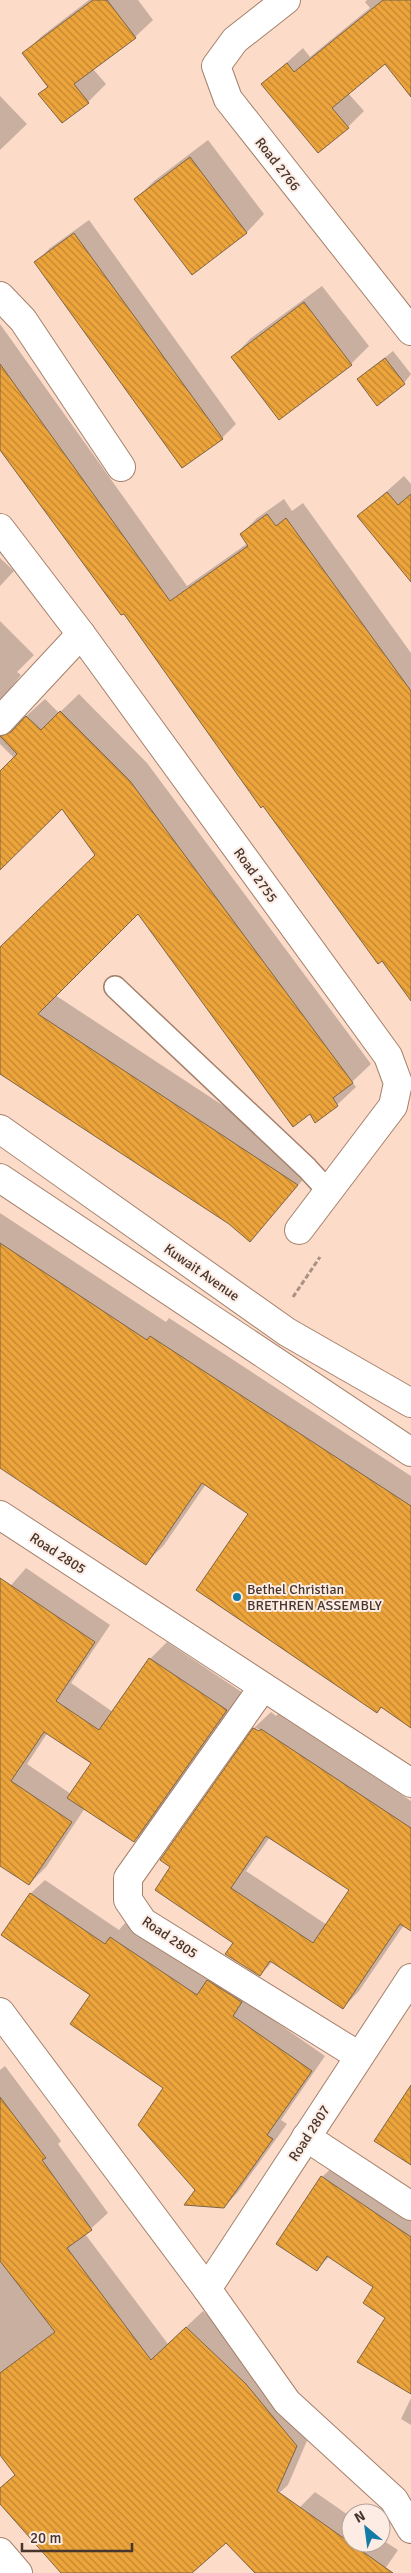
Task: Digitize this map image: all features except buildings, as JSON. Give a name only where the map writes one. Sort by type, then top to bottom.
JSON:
[{"type":"street","name":"Road 2766","points":[[286,0],[235,40],[216,66],[228,99],[411,331]]},
{"type":"street","points":[[0,296],[23,320],[121,467]]},
{"type":"street","name":"Road 2755","points":[[0,528],[81,634],[388,1056],[398,1084],[393,1106],[299,1230]]},
{"type":"street","points":[[0,721],[81,634]]},
{"type":"street","name":"Kuwait Avenue","points":[[0,1129],[274,1323],[411,1404]]},
{"type":"street","points":[[0,1178],[411,1452]]},
{"type":"street","name":"Road 2805","points":[[1,1518],[411,1783]]},
{"type":"street","name":"Road 2805","points":[[263,1687],[128,1878],[128,1900],[143,1922],[359,2056]]},
{"type":"street","name":"Road 2807","points":[[207,2289],[411,1978]]},
{"type":"street","points":[[0,2012],[207,2289],[287,2402],[403,2501],[411,2529]]},
{"type":"street","points":[[306,2137],[411,2206]]},
{"type":"street","points":[[0,2552],[18,2573]]},
{"type":"lane","points":[[115,988],[307,1168],[329,1192]]},
{"type":"path","points":[[274,1323],[325,1250],[299,1230]]},
{"type":"place","name":"Bethel Christian BRETHREN ASSEMBLY","points":[[237,1597]]}]
